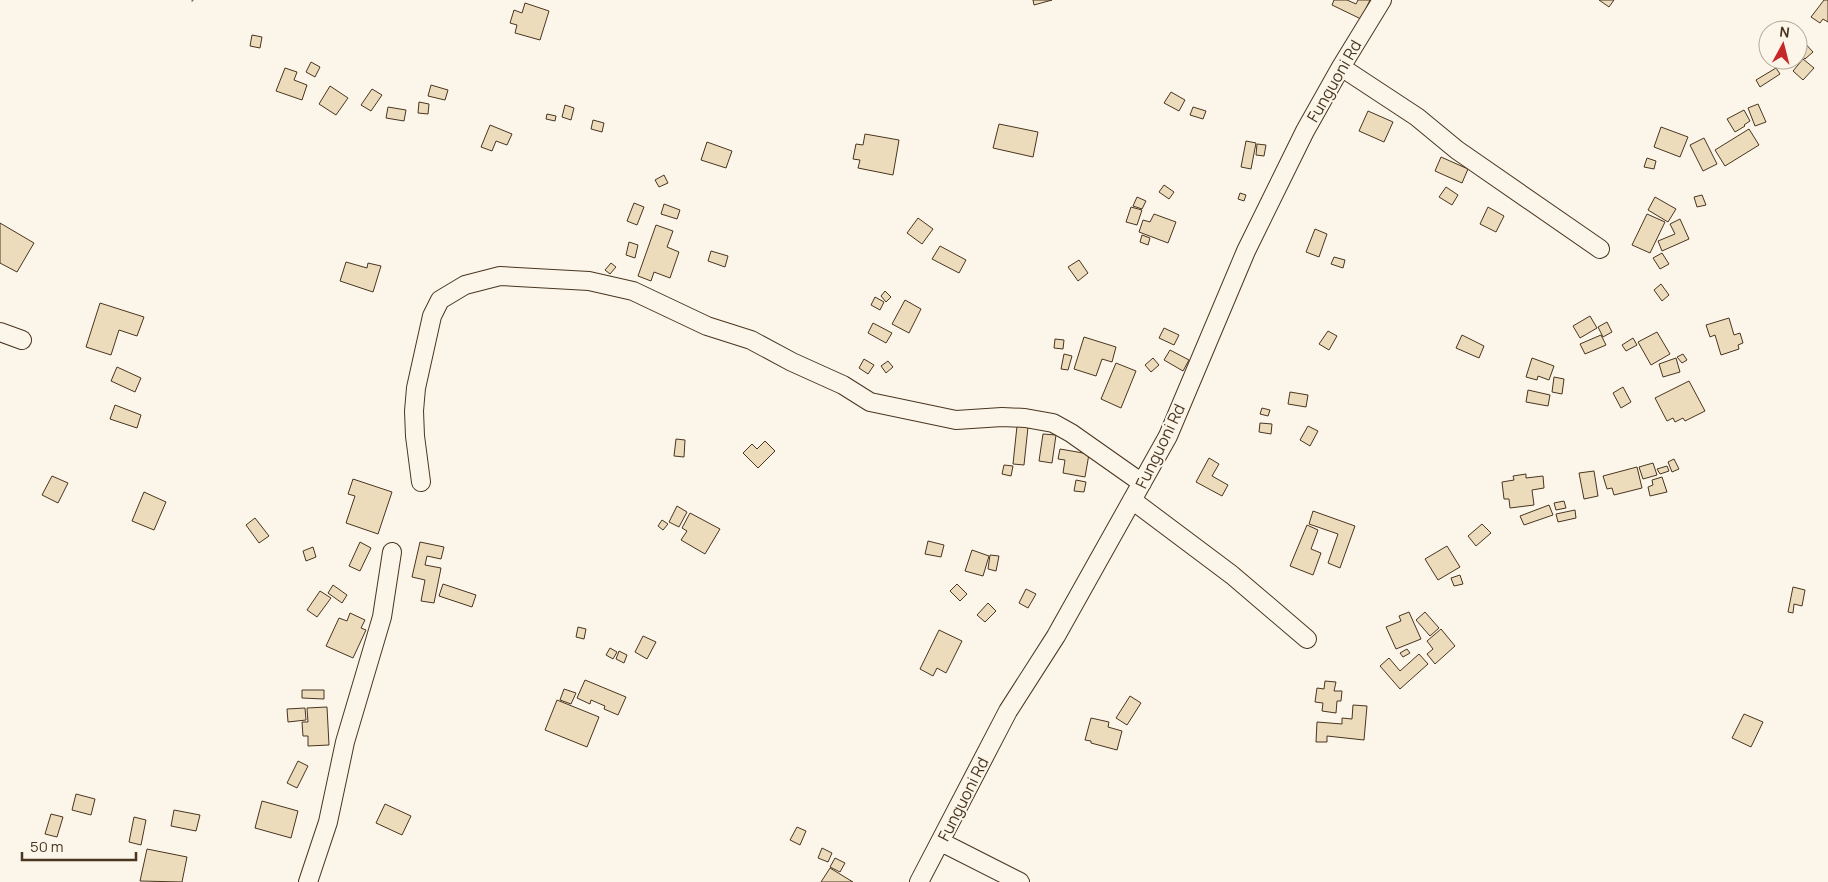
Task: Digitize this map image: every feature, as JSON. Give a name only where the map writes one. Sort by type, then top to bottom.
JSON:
[{"type":"street","name":"Funguoni Rd","points":[[919,882],[1008,711],[1056,636],[1168,436],[1246,251],[1305,131],[1382,0]]},
{"type":"street","points":[[1341,67],[1416,117],[1472,160],[1600,249]]},
{"type":"street","points":[[421,482],[415,436],[414,410],[416,388],[432,316],[440,300],[465,285],[500,276],[589,280],[633,291],[706,326],[751,340],[792,362],[843,385],[870,402],[956,420],[1002,417],[1026,418],[1052,423],[1071,433],[1142,483]]},
{"type":"street","points":[[0,332],[22,340]]},
{"type":"street","points":[[1132,500],[1232,575],[1307,639]]},
{"type":"street","points":[[308,882],[328,822],[345,742],[382,617],[392,552]]},
{"type":"street","points":[[941,842],[1020,882]]},
{"type":"building","points":[[1033,0],[1052,0],[1034,5]]},
{"type":"building","points":[[1334,0],[1347,0],[1356,4],[1358,0],[1370,0],[1361,19],[1332,5]]},
{"type":"building","points":[[1599,0],[1614,0],[1609,7]]},
{"type":"building","points":[[1824,0],[1828,0],[1828,22],[1823,19],[1820,23],[1811,17]]},
{"type":"building","points":[[525,3],[549,11],[540,40],[515,33],[517,25],[510,23],[514,10],[522,13]]},
{"type":"building","points":[[252,35],[262,37],[260,48],[250,46]]},
{"type":"building","points":[[1808,47],[1813,52],[1808,56]]},
{"type":"building","points":[[311,62],[320,67],[315,77],[306,72]]},
{"type":"building","points":[[1808,63],[1814,68],[1803,80],[1793,71],[1808,70]]},
{"type":"building","points":[[285,68],[297,72],[294,80],[307,85],[302,100],[276,91]]},
{"type":"building","points":[[1773,70],[1777,70],[1780,74],[1760,87],[1756,80]]},
{"type":"building","points":[[431,85],[448,90],[445,100],[428,96]]},
{"type":"building","points":[[330,86],[348,98],[336,115],[319,104]]},
{"type":"building","points":[[372,89],[382,95],[371,111],[361,105]]},
{"type":"building","points":[[1171,92],[1185,100],[1179,111],[1164,103]]},
{"type":"building","points":[[419,102],[429,104],[428,114],[418,113]]},
{"type":"building","points":[[1758,104],[1766,122],[1755,126],[1748,108]]},
{"type":"building","points":[[565,105],[574,108],[571,120],[562,117]]},
{"type":"building","points":[[388,107],[406,110],[404,121],[386,118]]},
{"type":"building","points":[[1193,107],[1206,111],[1203,119],[1190,115]]},
{"type":"building","points":[[1744,110],[1750,121],[1735,132],[1727,119]]},
{"type":"building","points":[[1368,111],[1393,122],[1384,142],[1359,131]]},
{"type":"building","points":[[547,114],[556,116],[555,121],[546,119]]},
{"type":"building","points":[[593,120],[604,123],[602,132],[591,129]]},
{"type":"building","points":[[999,124],[1038,132],[1033,157],[993,148]]},
{"type":"building","points":[[490,125],[512,134],[507,145],[496,141],[492,151],[481,147]]},
{"type":"building","points":[[1661,127],[1688,137],[1680,157],[1654,147]]},
{"type":"building","points":[[1749,129],[1759,145],[1725,166],[1715,150]]},
{"type":"building","points":[[865,134],[899,140],[893,175],[858,168],[860,160],[853,159],[856,144],[863,145]]},
{"type":"building","points":[[1704,138],[1717,164],[1703,171],[1690,145]]},
{"type":"building","points":[[1246,141],[1256,143],[1251,169],[1241,167]]},
{"type":"building","points":[[707,142],[732,151],[726,168],[701,160]]},
{"type":"building","points":[[1257,144],[1266,145],[1264,156],[1256,155]]},
{"type":"building","points":[[1441,157],[1468,169],[1462,183],[1435,171]]},
{"type":"building","points":[[1647,158],[1656,161],[1654,169],[1644,167]]},
{"type":"building","points":[[664,175],[668,183],[659,187],[655,180]]},
{"type":"building","points":[[1164,185],[1174,192],[1169,199],[1159,192]]},
{"type":"building","points":[[1446,187],[1458,195],[1452,205],[1439,197]]},
{"type":"building","points":[[1240,193],[1246,195],[1244,201],[1238,199]]},
{"type":"building","points":[[1702,195],[1706,205],[1697,207],[1694,197]]},
{"type":"building","points":[[1137,197],[1146,201],[1142,209],[1133,206]]},
{"type":"building","points":[[1655,197],[1676,209],[1668,222],[1648,210]]},
{"type":"building","points":[[634,203],[644,207],[637,225],[627,221]]},
{"type":"building","points":[[664,204],[680,210],[677,219],[661,214]]},
{"type":"building","points":[[1131,207],[1142,210],[1137,225],[1126,222]]},
{"type":"building","points":[[1488,207],[1504,216],[1496,232],[1480,224]]},
{"type":"building","points":[[1154,214],[1176,222],[1168,243],[1139,232],[1143,220],[1150,222]]},
{"type":"building","points":[[1647,214],[1665,222],[1650,253],[1632,245]]},
{"type":"building","points":[[918,218],[933,229],[922,244],[907,233]]},
{"type":"building","points":[[1680,219],[1689,239],[1662,251],[1658,241],[1675,234],[1670,224]]},
{"type":"building","points":[[0,223],[34,243],[17,272],[0,263]]},
{"type":"building","points":[[656,225],[673,231],[667,247],[679,252],[670,278],[654,272],[651,281],[638,276]]},
{"type":"building","points":[[1315,229],[1327,234],[1319,257],[1306,252]]},
{"type":"building","points":[[1142,235],[1150,238],[1148,245],[1140,242]]},
{"type":"building","points":[[629,242],[638,245],[635,258],[626,255]]},
{"type":"building","points":[[940,246],[966,260],[959,273],[932,259]]},
{"type":"building","points":[[711,251],[728,256],[725,267],[708,261]]},
{"type":"building","points":[[1662,253],[1669,264],[1660,269],[1653,258]]},
{"type":"building","points":[[1334,257],[1345,260],[1343,268],[1331,264]]},
{"type":"building","points":[[1079,260],[1088,273],[1078,281],[1068,267]]},
{"type":"building","points":[[346,262],[367,268],[368,263],[381,266],[373,292],[340,281]]},
{"type":"building","points":[[611,263],[616,267],[610,274],[605,270]]},
{"type":"building","points":[[1661,284],[1669,295],[1662,301],[1654,290]]},
{"type":"building","points":[[885,291],[891,297],[886,302],[881,296]]},
{"type":"building","points":[[875,297],[884,302],[880,310],[871,305]]},
{"type":"building","points":[[905,300],[921,309],[909,333],[892,324]]},
{"type":"building","points":[[100,303],[144,317],[137,336],[119,330],[111,355],[86,347]]},
{"type":"building","points":[[1590,316],[1597,328],[1580,338],[1573,326]]},
{"type":"building","points":[[1729,318],[1734,335],[1740,333],[1743,343],[1738,345],[1739,349],[1721,355],[1715,335],[1710,337],[1706,325]]},
{"type":"building","points":[[1607,322],[1612,332],[1603,337],[1598,327]]},
{"type":"building","points":[[873,323],[892,333],[886,343],[868,333]]},
{"type":"building","points":[[1164,328],[1179,335],[1174,345],[1159,338]]},
{"type":"building","points":[[1328,331],[1337,336],[1329,350],[1319,344]]},
{"type":"building","points":[[1657,332],[1670,354],[1651,365],[1638,342]]},
{"type":"building","points":[[1462,335],[1484,346],[1479,358],[1456,348]]},
{"type":"building","points":[[1601,335],[1606,345],[1585,354],[1580,344]]},
{"type":"building","points":[[1084,337],[1116,347],[1112,362],[1102,359],[1096,376],[1074,369]]},
{"type":"building","points":[[1633,338],[1637,345],[1626,351],[1622,345]]},
{"type":"building","points":[[1055,339],[1064,340],[1063,349],[1054,348]]},
{"type":"building","points":[[1170,350],[1189,360],[1183,371],[1164,360]]},
{"type":"building","points":[[1064,354],[1072,356],[1068,370],[1061,369]]},
{"type":"building","points":[[1683,354],[1687,360],[1682,363],[1677,357]]},
{"type":"building","points":[[1153,358],[1159,365],[1151,372],[1145,365]]},
{"type":"building","points":[[1532,358],[1554,366],[1549,380],[1538,376],[1537,380],[1526,377]]},
{"type":"building","points":[[1676,358],[1680,372],[1663,377],[1659,364]]},
{"type":"building","points":[[864,359],[874,365],[868,374],[859,368]]},
{"type":"building","points":[[888,361],[893,367],[886,373],[881,366]]},
{"type":"building","points":[[1116,363],[1136,371],[1121,408],[1101,399]]},
{"type":"building","points":[[117,367],[141,378],[135,392],[111,381]]},
{"type":"building","points":[[1554,377],[1564,379],[1562,394],[1552,392]]},
{"type":"building","points":[[1689,381],[1705,411],[1685,421],[1683,418],[1675,422],[1673,418],[1667,421],[1655,398]]},
{"type":"building","points":[[1623,387],[1631,402],[1621,408],[1613,393]]},
{"type":"building","points":[[1528,390],[1550,395],[1548,406],[1526,402]]},
{"type":"building","points":[[1290,392],[1308,395],[1306,407],[1288,404]]},
{"type":"building","points":[[115,405],[141,415],[137,428],[110,419]]},
{"type":"building","points":[[1262,408],[1270,410],[1268,416],[1260,414]]},
{"type":"building","points":[[1260,423],[1272,424],[1271,434],[1259,432]]},
{"type":"building","points":[[1017,426],[1028,427],[1024,465],[1013,464]]},
{"type":"building","points":[[1308,426],[1318,431],[1310,446],[1300,440]]},
{"type":"building","points":[[1043,434],[1056,435],[1052,463],[1039,461]]},
{"type":"building","points":[[676,439],[685,440],[684,457],[674,456]]},
{"type":"building","points":[[765,441],[775,451],[758,468],[743,453],[752,444],[757,449]]},
{"type":"building","points":[[1060,449],[1089,454],[1085,477],[1063,473],[1065,460],[1058,459]]},
{"type":"building","points":[[1209,458],[1219,464],[1212,476],[1228,485],[1222,496],[1196,482]]},
{"type":"building","points":[[1674,459],[1679,469],[1672,472],[1668,462]]},
{"type":"building","points":[[1653,463],[1657,475],[1643,479],[1639,467]]},
{"type":"building","points":[[1004,465],[1013,466],[1011,476],[1002,474]]},
{"type":"building","points":[[1667,466],[1669,471],[1660,474],[1657,469]]},
{"type":"building","points":[[1637,467],[1642,488],[1614,495],[1612,488],[1607,489],[1603,476]]},
{"type":"building","points":[[1594,471],[1598,496],[1584,499],[1579,473]]},
{"type":"building","points":[[1526,474],[1526,478],[1543,476],[1544,488],[1532,490],[1534,505],[1510,508],[1509,499],[1504,499],[1502,482],[1514,480],[1513,476]]},
{"type":"building","points":[[52,476],[68,483],[58,503],[42,495]]},
{"type":"building","points":[[1662,477],[1667,492],[1650,496],[1648,487],[1653,485],[1652,480]]},
{"type":"building","points":[[353,479],[392,492],[378,534],[346,523],[355,496],[348,494]]},
{"type":"building","points":[[1076,480],[1086,482],[1084,492],[1074,491]]},
{"type":"building","points":[[144,492],[166,502],[154,530],[132,521]]},
{"type":"building","points":[[1564,501],[1566,508],[1556,510],[1554,503]]},
{"type":"building","points":[[1549,505],[1553,515],[1524,525],[1520,516]]},
{"type":"building","points":[[677,506],[687,512],[679,527],[669,522]]},
{"type":"building","points":[[1575,510],[1576,518],[1558,522],[1556,514]]},
{"type":"building","points":[[1313,511],[1355,526],[1340,568],[1328,563],[1338,534],[1309,524]]},
{"type":"building","points":[[690,513],[720,529],[705,554],[681,540],[687,531],[682,528]]},
{"type":"building","points":[[255,518],[269,536],[259,543],[246,525]]},
{"type":"building","points":[[662,520],[668,524],[663,530],[658,526]]},
{"type":"building","points":[[1482,524],[1491,533],[1476,546],[1468,536]]},
{"type":"building","points":[[1307,525],[1318,530],[1311,549],[1321,553],[1313,575],[1290,566]]},
{"type":"building","points":[[928,541],[944,545],[941,557],[925,554]]},
{"type":"building","points":[[360,542],[371,548],[360,571],[349,566]]},
{"type":"building","points":[[420,542],[444,547],[441,559],[427,556],[425,565],[441,568],[434,603],[421,601],[425,580],[412,577]]},
{"type":"building","points":[[1447,546],[1460,567],[1438,580],[1425,559]]},
{"type":"building","points":[[313,547],[316,557],[306,561],[303,551]]},
{"type":"building","points":[[972,550],[989,556],[983,576],[965,571]]},
{"type":"building","points":[[990,555],[999,556],[996,571],[988,569]]},
{"type":"building","points":[[1460,575],[1463,584],[1454,586],[1451,578]]},
{"type":"building","points":[[443,584],[476,595],[472,607],[439,596]]},
{"type":"building","points":[[957,584],[967,594],[960,601],[950,591]]},
{"type":"building","points":[[333,585],[347,595],[342,603],[328,593]]},
{"type":"building","points":[[1793,587],[1805,590],[1802,606],[1794,604],[1793,613],[1788,612]]},
{"type":"building","points":[[1026,589],[1036,594],[1028,608],[1019,603]]},
{"type":"building","points":[[320,591],[331,598],[317,617],[307,610]]},
{"type":"building","points":[[988,603],[996,611],[985,622],[977,615]]},
{"type":"building","points":[[1409,612],[1421,639],[1396,649],[1386,627],[1401,621],[1399,616]]},
{"type":"building","points":[[1425,612],[1439,628],[1430,636],[1416,620]]},
{"type":"building","points":[[350,613],[365,620],[361,628],[366,630],[353,658],[326,646],[339,618],[347,621]]},
{"type":"building","points":[[578,627],[586,629],[584,639],[576,637]]},
{"type":"building","points":[[1441,629],[1455,646],[1435,664],[1427,654],[1433,649],[1427,641]]},
{"type":"building","points":[[939,630],[962,641],[946,673],[937,668],[933,676],[920,669]]},
{"type":"building","points":[[643,636],[656,642],[647,659],[635,652]]},
{"type":"building","points":[[610,648],[617,652],[613,659],[606,655]]},
{"type":"building","points":[[1407,649],[1410,653],[1403,657],[1400,653]]},
{"type":"building","points":[[619,651],[627,655],[624,663],[616,659]]},
{"type":"building","points":[[1419,654],[1428,664],[1400,689],[1380,666],[1389,658],[1400,671]]},
{"type":"building","points":[[585,680],[626,697],[618,715],[604,709],[605,706],[591,700],[590,704],[577,698]]},
{"type":"building","points":[[1325,681],[1336,682],[1334,691],[1342,691],[1341,701],[1337,701],[1336,713],[1322,711],[1323,703],[1315,702],[1317,688],[1324,689]]},
{"type":"building","points":[[564,689],[576,693],[571,704],[560,700]]},
{"type":"building","points":[[302,690],[324,690],[324,699],[302,698]]},
{"type":"building","points":[[1130,696],[1141,703],[1127,725],[1116,718]]},
{"type":"building","points":[[557,700],[599,717],[587,747],[545,730]]},
{"type":"building","points":[[1353,705],[1367,706],[1364,740],[1327,736],[1327,742],[1316,742],[1317,722],[1342,724],[1342,718],[1352,719]]},
{"type":"building","points":[[327,707],[329,745],[308,746],[308,736],[303,736],[302,722],[308,722],[307,708]]},
{"type":"building","points":[[305,708],[306,720],[288,722],[287,709]]},
{"type":"building","points":[[1744,714],[1763,722],[1751,747],[1732,738]]},
{"type":"building","points":[[1091,718],[1109,722],[1108,727],[1122,731],[1117,750],[1085,740]]},
{"type":"building","points":[[298,761],[308,766],[297,788],[287,783]]},
{"type":"building","points":[[76,794],[95,799],[91,815],[72,810]]},
{"type":"building","points":[[262,801],[298,811],[291,838],[255,828]]},
{"type":"building","points":[[385,804],[411,816],[402,835],[376,823]]},
{"type":"building","points":[[174,810],[200,815],[196,831],[171,826]]},
{"type":"building","points":[[51,814],[63,817],[57,837],[45,834]]},
{"type":"building","points":[[134,817],[146,820],[141,845],[129,842]]},
{"type":"building","points":[[797,827],[806,831],[800,845],[790,840]]},
{"type":"building","points":[[822,848],[832,853],[828,862],[818,858]]},
{"type":"building","points":[[147,849],[187,857],[182,882],[140,881]]},
{"type":"building","points":[[835,858],[845,863],[840,872],[830,867]]},
{"type":"building","points":[[830,868],[853,882],[821,882]]}]
